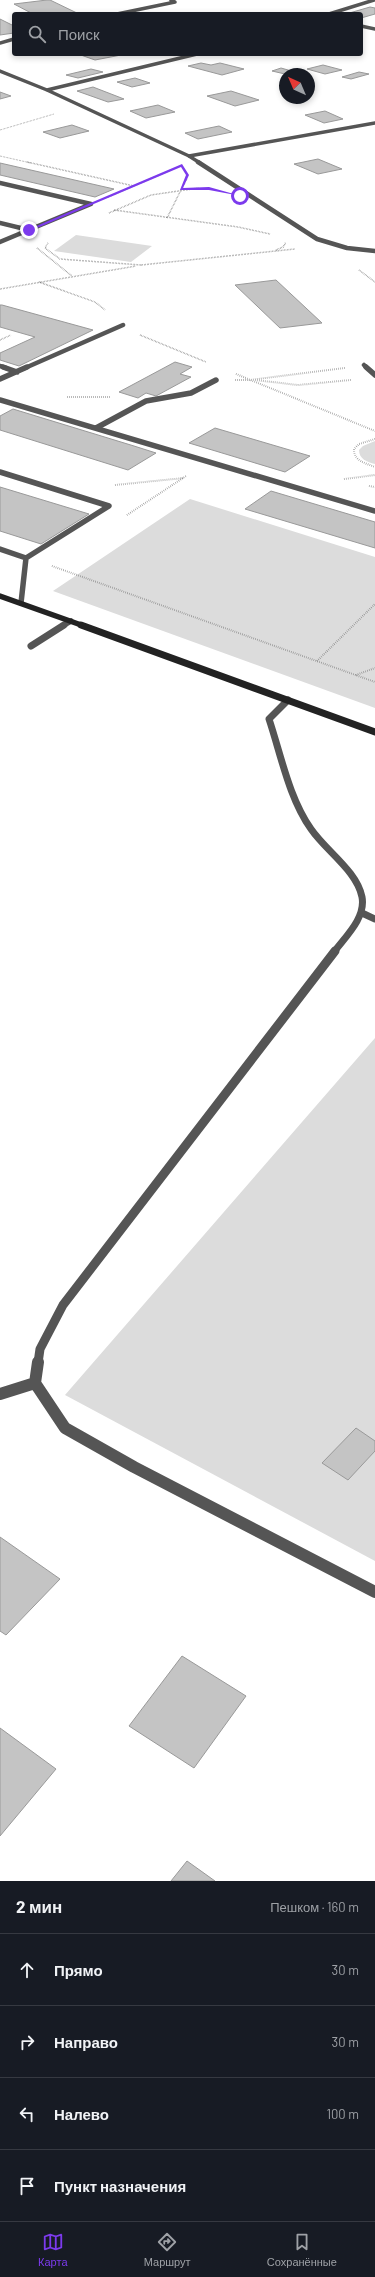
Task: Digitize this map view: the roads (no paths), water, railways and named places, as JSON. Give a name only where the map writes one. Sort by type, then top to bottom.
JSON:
[{"type":"main road","points":[[0,596],[375,732]]},
{"type":"street","points":[[127,12],[175,2],[171,0]]},
{"type":"street","points":[[335,12],[374,0]]},
{"type":"street","points":[[363,26],[375,29]]},
{"type":"street","points":[[0,44],[12,40]]},
{"type":"street","points":[[47,90],[189,56]]},
{"type":"street","points":[[0,71],[47,90],[189,156],[317,239],[348,248],[375,251]]},
{"type":"street","points":[[189,156],[375,123]]},
{"type":"street","points":[[0,183],[91,204],[0,242]]},
{"type":"street","points":[[0,223],[29,230]]},
{"type":"street","points":[[0,379],[123,325]]},
{"type":"street","points":[[364,365],[375,375]]},
{"type":"street","points":[[0,366],[17,372]]},
{"type":"street","points":[[96,428],[146,401],[191,393],[216,380]]},
{"type":"street","points":[[0,400],[375,511]]},
{"type":"street","points":[[0,472],[109,506],[26,558]]},
{"type":"street","points":[[0,549],[26,558]]},
{"type":"street","points":[[21,603],[26,558]]},
{"type":"street","points":[[31,646],[70,621]]},
{"type":"street","points":[[288,700],[269,719],[294,796],[311,829],[352,877],[362,897],[362,913],[314,979],[63,1305],[40,1349],[35,1383],[65,1428],[134,1467],[375,1592]]},
{"type":"street","points":[[362,913],[375,919]]},
{"type":"street","points":[[0,1394],[35,1383]]}]
